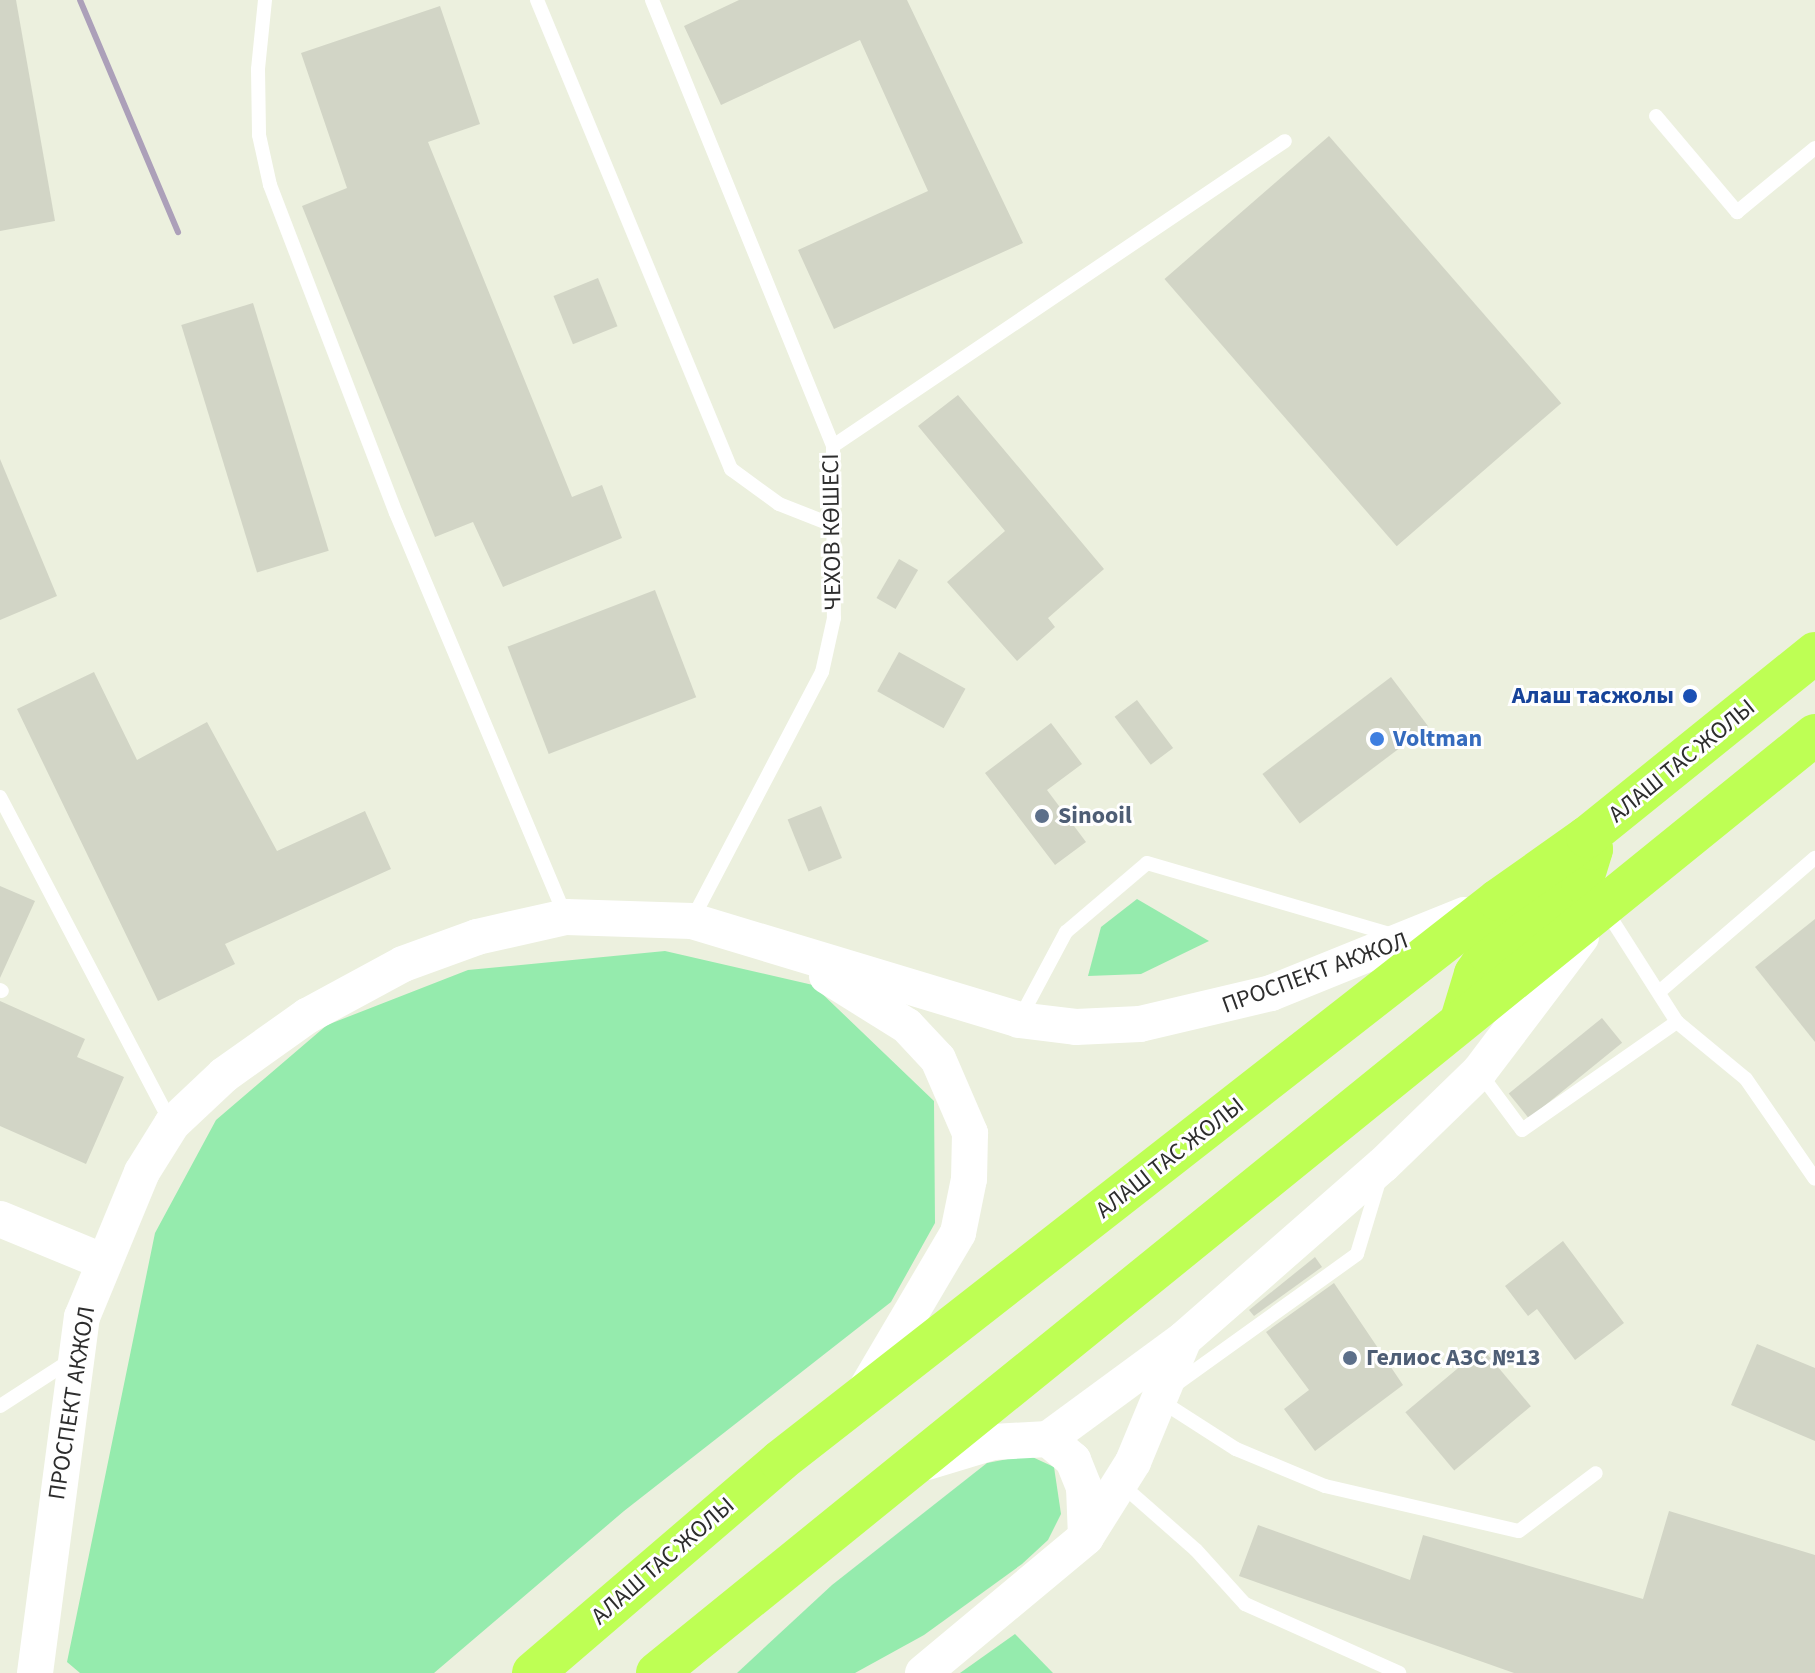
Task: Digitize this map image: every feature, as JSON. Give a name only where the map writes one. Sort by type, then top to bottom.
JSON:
[{"type":"main road","name":"АЛАШ ТАС ЖОЛЫ","points":[[533,1673],[780,1461],[1498,900],[1587,837],[1815,653]]},
{"type":"main road","points":[[1649,866],[1636,840],[1640,828],[1815,685]]},
{"type":"main road","points":[[657,1673],[899,1473],[1461,1020],[1602,912],[1649,866],[1815,735]]},
{"type":"main road","points":[[1461,1020],[1475,974],[1489,953],[1582,882],[1592,849],[1587,837]]},
{"type":"main road","name":"ПРОСПЕКТ АКЖОЛ","points":[[42,1669],[82,1317],[102,1261],[142,1172],[172,1124],[224,1075],[307,1016],[403,964],[477,937],[566,917],[692,921],[755,937],[1019,1020],[1076,1027],[1199,1014],[1271,993],[1410,939],[1498,900]]},
{"type":"main road","points":[[899,1473],[960,1448],[1048,1439],[1184,1339],[1383,1165],[1479,1072],[1602,912]]},
{"type":"main road","name":"ПРОСПЕКТ АКЖОЛ","points":[[755,937],[907,1026],[938,1059],[970,1133],[969,1179],[958,1233],[859,1402]]},
{"type":"main road","points":[[0,1219],[102,1261]]},
{"type":"main road","points":[[923,1673],[1086,1537],[1121,1485],[1184,1339]]},
{"type":"main road","points":[[1048,1439],[1073,1460],[1084,1487],[1086,1537]]},
{"type":"lane","points":[[265,0],[258,69],[259,135],[270,185],[396,513],[566,917]]},
{"type":"lane","points":[[537,0],[731,469],[779,504],[835,526]]},
{"type":"lane","name":"ЧЕХОВ КӨШЕСІ","points":[[652,0],[833,446],[834,618],[822,672],[692,921]]},
{"type":"lane","points":[[1656,116],[1737,212],[1815,148]]},
{"type":"lane","points":[[833,446],[1285,141]]},
{"type":"lane","points":[[0,797],[172,1124]]},
{"type":"lane","points":[[1659,992],[1815,858]]},
{"type":"lane","points":[[1019,1020],[1066,932],[1147,863],[1410,939]]},
{"type":"lane","points":[[1602,912],[1677,1022],[1746,1079],[1815,1179]]},
{"type":"lane","points":[[1479,1072],[1522,1130],[1677,1022]]},
{"type":"lane","points":[[1383,1165],[1357,1254],[1158,1398],[1236,1449],[1325,1486],[1519,1531],[1596,1473]]},
{"type":"lane","points":[[0,1406],[75,1358]]},
{"type":"lane","points":[[1121,1485],[1196,1550],[1245,1604],[1399,1673]]},
{"type":"green space","points":[[1137,899],[1209,941],[1141,974],[1088,976],[1101,927]]},
{"type":"green space","points":[[665,951],[813,985],[934,1101],[935,1223],[891,1302],[624,1511],[434,1673],[80,1673],[67,1662],[155,1233],[216,1120],[327,1025],[468,970]]},
{"type":"green space","points":[[1028,1455],[1054,1467],[1061,1514],[1048,1540],[1022,1564],[924,1635],[855,1673],[737,1673],[832,1585],[987,1463]]},
{"type":"green space","points":[[1015,1634],[1053,1673],[960,1673]]},
{"type":"building","points":[[0,0],[16,0],[55,221],[0,231]]},
{"type":"building","points":[[739,0],[907,0],[1023,243],[834,329],[798,250],[928,191],[860,40],[721,105],[684,26]]},
{"type":"building","points":[[440,6],[480,124],[428,142],[572,497],[602,485],[622,538],[503,587],[473,522],[435,537],[302,206],[347,188],[301,53]]},
{"type":"building","points":[[1329,136],[1561,403],[1397,546],[1164,279]]},
{"type":"building","points":[[598,278],[617,326],[573,344],[553,296]]},
{"type":"building","points":[[253,303],[329,551],[257,573],[181,325]]},
{"type":"building","points":[[958,395],[1104,569],[1048,618],[1055,627],[1017,661],[947,582],[1005,531],[918,426]]},
{"type":"building","points":[[0,459],[57,596],[0,620]]},
{"type":"building","points":[[899,559],[918,570],[896,609],[876,598]]},
{"type":"building","points":[[655,590],[696,697],[549,754],[507,647]]},
{"type":"building","points":[[899,652],[965,689],[944,728],[877,691]]},
{"type":"building","points":[[94,672],[137,760],[207,722],[277,851],[365,811],[391,869],[225,944],[235,964],[158,1001],[17,709]]},
{"type":"building","points":[[1391,677],[1428,727],[1300,823],[1262,774]]},
{"type":"building","points":[[1137,700],[1173,748],[1151,765],[1115,717]]},
{"type":"building","name":"Sinooil","points":[[1051,723],[1082,764],[1047,790],[1086,842],[1055,865],[985,773]]},
{"type":"building","points":[[821,806],[842,858],[809,871],[788,819]]},
{"type":"building","points":[[0,886],[35,901],[0,978]]},
{"type":"building","points":[[1815,919],[1815,1042],[1755,967]]},
{"type":"building","points":[[0,1001],[85,1039],[77,1057],[124,1077],[86,1164],[0,1126]]},
{"type":"building","points":[[1602,1018],[1622,1043],[1529,1118],[1509,1094]]},
{"type":"building","points":[[1563,1241],[1624,1323],[1575,1360],[1537,1309],[1528,1316],[1505,1286]]},
{"type":"building","points":[[1315,1257],[1322,1267],[1254,1316],[1249,1310]]},
{"type":"building","name":"Гелиос АЗС №13","points":[[1334,1283],[1403,1385],[1315,1451],[1284,1409],[1309,1390],[1266,1332]]},
{"type":"building","points":[[1757,1344],[1815,1368],[1815,1441],[1731,1405]]},
{"type":"building","points":[[1482,1348],[1531,1406],[1454,1470],[1405,1412]]},
{"type":"building","points":[[1669,1511],[1815,1555],[1815,1673],[1514,1673],[1239,1576],[1258,1525],[1410,1580],[1423,1535],[1643,1599]]},
{"type":"railway","points":[[80,0],[178,232]]},
{"type":"place","name":"Алаш тасжолы","points":[[1690,696]]},
{"type":"place","name":"Voltman","points":[[1377,739]]},
{"type":"place","name":"Sinooil","points":[[1042,816]]},
{"type":"place","name":"Гелиос АЗС №13","points":[[1350,1358]]}]
